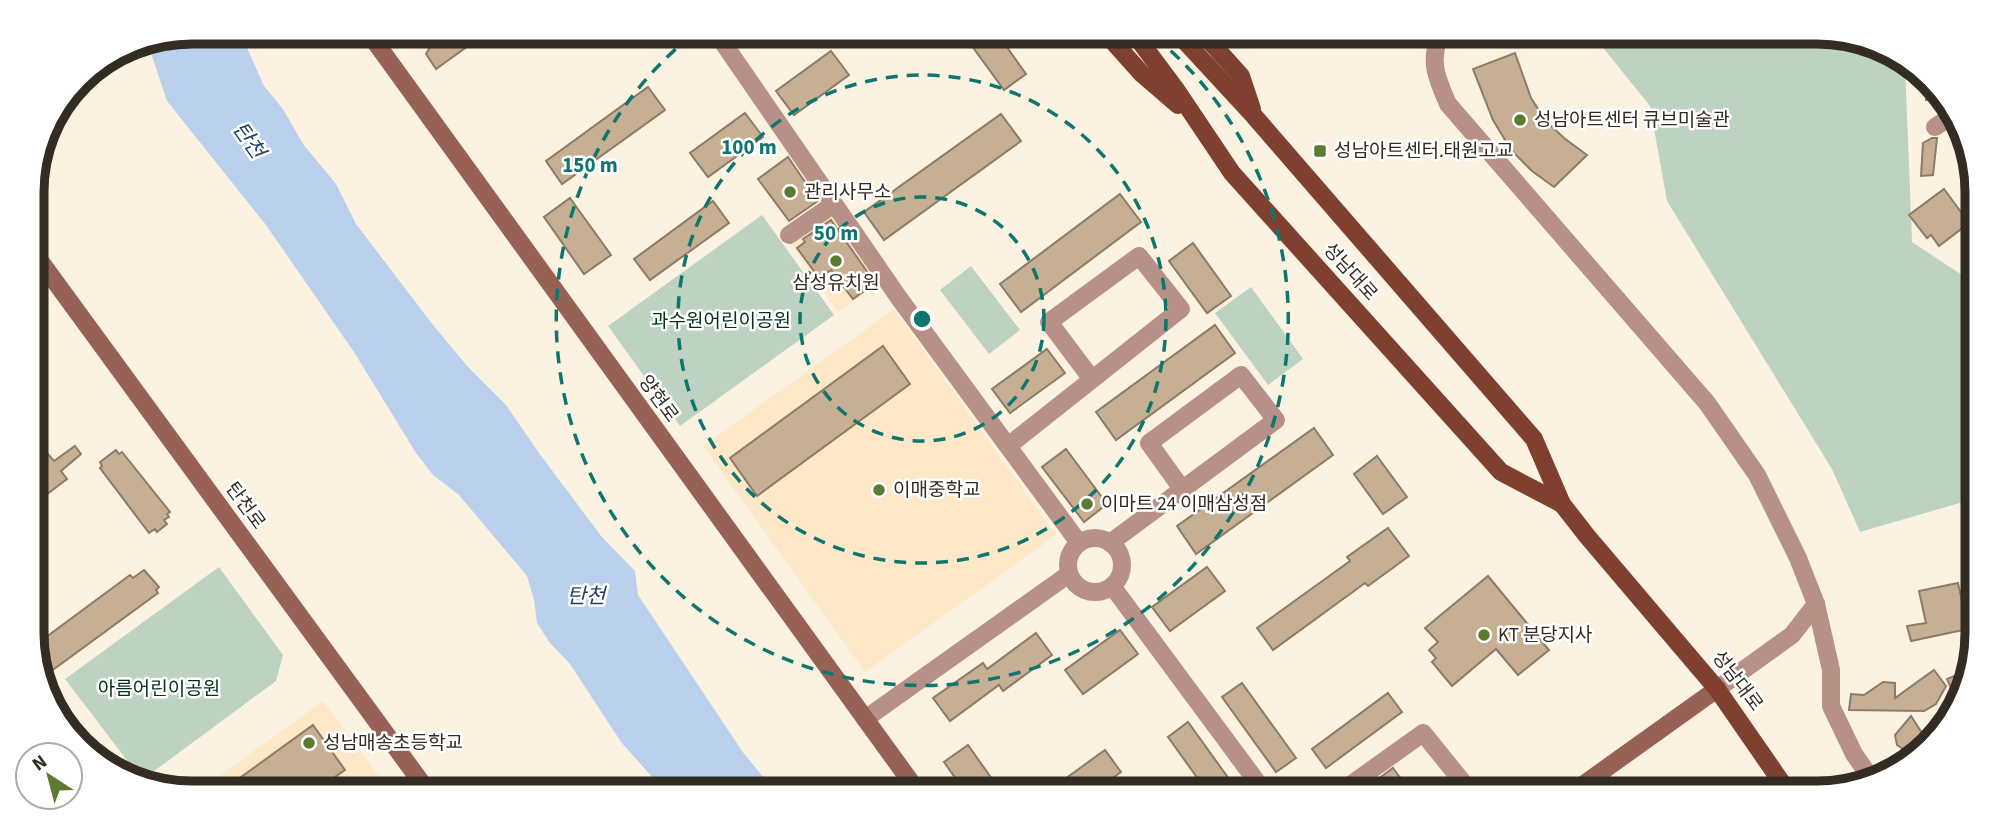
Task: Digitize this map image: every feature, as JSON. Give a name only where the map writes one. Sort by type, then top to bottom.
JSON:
[{"type":"main road","name":"양현로","points":[[377,44],[910,781]]},
{"type":"main road","points":[[1115,44],[1142,74],[1199,124]]},
{"type":"main road","name":"성남대로","points":[[1142,44],[1232,173],[1501,472],[1562,504]]},
{"type":"main road","name":"성남대로","points":[[1187,44],[1254,116],[1534,439],[1562,504],[1717,689],[1781,781]]},
{"type":"main road","points":[[1212,44],[1241,76],[1254,116]]},
{"type":"main road","name":"탄천로","points":[[44,266],[420,781]]},
{"type":"main road","points":[[1588,781],[1717,689]]},
{"type":"street","points":[[724,44],[834,204],[1079,543]]},
{"type":"street","points":[[1436,44],[1433,52],[1437,78],[1448,104],[1707,402],[1757,475],[1798,558],[1816,604],[1831,670],[1831,706],[1854,754],[1866,773]]},
{"type":"street","points":[[1935,127],[1946,120]]},
{"type":"street","points":[[789,236],[834,204]]},
{"type":"street","points":[[1008,446],[1181,309],[1139,256],[1049,322],[1091,378]]},
{"type":"street","points":[[1110,543],[1276,420],[1241,375],[1149,443],[1182,489]]},
{"type":"street","points":[[1097,538],[1110,543],[1119,553],[1122,562],[1122,571],[1112,586],[1105,591],[1087,591],[1073,582],[1069,574],[1069,557],[1079,543],[1097,538]]},
{"type":"street","points":[[865,719],[1069,574]]},
{"type":"street","points":[[1112,586],[1256,781]]},
{"type":"street","points":[[1717,689],[1792,635],[1816,604]]},
{"type":"street","points":[[1356,781],[1423,733],[1462,781]]},
{"type":"shaded area","name":"삼성유치원","points":[[834,210],[883,281],[838,312],[789,241]]},
{"type":"shaded area","name":"이매중학교","points":[[894,309],[1056,535],[865,672],[703,446]]},
{"type":"shaded area","name":"성남매송초등학교","points":[[323,701],[382,781],[213,781]]},
{"type":"green space","points":[[1600,44],[1827,44],[1865,52],[1905,73],[1912,242],[1965,277],[1965,505],[1963,502],[1860,532],[1832,469],[1667,201],[1650,106]]},
{"type":"green space","name":"과수원어린이공원","points":[[762,215],[834,315],[680,426],[608,326]]},
{"type":"green space","points":[[971,266],[1020,330],[989,354],[940,290]]},
{"type":"green space","points":[[1251,287],[1303,359],[1268,385],[1215,313]]},
{"type":"green space","name":"아름어린이공원","points":[[219,567],[283,655],[276,681],[149,775],[134,769],[65,679]]},
{"type":"water","name":"탄천","points":[[182,44],[245,44],[264,86],[283,109],[303,144],[336,184],[356,224],[433,325],[469,368],[506,405],[601,536],[635,571],[638,595],[742,751],[766,781],[656,781],[621,742],[570,664],[550,643],[537,623],[527,576],[459,495],[433,475],[416,453],[354,352],[266,225],[167,101],[150,50]]},
{"type":"building","points":[[432,44],[471,44],[436,69],[426,54]]},
{"type":"building","points":[[661,44],[710,44],[668,47]]},
{"type":"building","points":[[971,44],[1005,44],[1026,74],[1004,90]]},
{"type":"building","points":[[831,51],[849,75],[794,115],[776,91]]},
{"type":"building","name":"성남아트센터 큐브미술관","points":[[1515,53],[1531,98],[1546,121],[1587,155],[1554,187],[1532,171],[1511,150],[1493,120],[1473,69]]},
{"type":"building","points":[[648,87],[665,110],[562,184],[546,161]]},
{"type":"building","points":[[1927,92],[1934,100],[1926,100]]},
{"type":"building","points":[[745,113],[763,137],[708,177],[690,153]]},
{"type":"building","points":[[1001,114],[1021,141],[884,240],[864,212]]},
{"type":"building","points":[[1937,138],[1933,175],[1921,176],[1923,143]]},
{"type":"building","name":"관리사무소","points":[[788,157],[818,201],[789,221],[758,179]]},
{"type":"building","points":[[1944,189],[1965,218],[1965,226],[1939,246],[1931,235],[1927,238],[1909,215]]},
{"type":"building","points":[[1120,194],[1141,222],[1021,312],[1000,284]]},
{"type":"building","points":[[570,198],[611,255],[584,274],[544,217]]},
{"type":"building","points":[[713,201],[729,223],[650,280],[634,259]]},
{"type":"building","points":[[831,220],[875,283],[853,299],[831,270],[819,278],[797,248],[805,242],[803,239]]},
{"type":"building","points":[[1193,243],[1231,296],[1207,313],[1169,261]]},
{"type":"building","points":[[1215,325],[1235,353],[1116,440],[1096,412]]},
{"type":"building","points":[[883,346],[910,384],[757,496],[730,458]]},
{"type":"building","points":[[1047,349],[1065,373],[1010,413],[992,389]]},
{"type":"building","points":[[1314,428],[1333,455],[1196,554],[1177,526]]},
{"type":"building","points":[[75,446],[81,454],[61,471],[67,479],[44,496],[44,457],[48,454],[54,461]]},
{"type":"building","points":[[1066,449],[1107,504],[1084,522],[1042,467]]},
{"type":"building","points":[[116,450],[119,454],[122,452],[170,512],[167,514],[169,517],[164,520],[167,524],[157,532],[155,529],[149,533],[100,468],[100,462]]},
{"type":"building","points":[[1377,456],[1407,497],[1383,514],[1354,474]]},
{"type":"building","points":[[1388,528],[1409,556],[1368,586],[1365,583],[1273,650],[1257,628],[1350,561],[1347,557]]},
{"type":"building","points":[[1207,567],[1225,591],[1170,631],[1152,607]]},
{"type":"building","points":[[144,570],[159,587],[156,590],[158,593],[50,672],[44,639],[130,575],[133,578]]},
{"type":"building","name":"KT 분당지사","points":[[1488,576],[1549,650],[1518,675],[1496,649],[1452,686],[1432,662],[1436,658],[1429,650],[1438,642],[1425,628]]},
{"type":"building","points":[[1958,583],[1965,615],[1965,630],[1911,641],[1907,626],[1926,623],[1919,591]]},
{"type":"building","points":[[1120,630],[1138,654],[1083,694],[1065,670]]},
{"type":"building","points":[[1036,633],[1052,655],[1003,691],[999,685],[950,721],[933,698],[983,663],[987,669]]},
{"type":"building","points":[[1934,670],[1946,686],[1936,704],[1924,711],[1849,710],[1851,694],[1864,695],[1883,682],[1895,683],[1895,698]]},
{"type":"building","points":[[1959,674],[1953,692],[1947,679]]},
{"type":"building","points":[[1242,683],[1296,758],[1276,772],[1222,697]]},
{"type":"building","points":[[1388,693],[1402,712],[1326,768],[1312,749]]},
{"type":"building","points":[[1911,716],[1922,733],[1922,738],[1906,751],[1897,745],[1895,735]]},
{"type":"building","points":[[1188,722],[1231,781],[1200,781],[1168,737]]},
{"type":"building","points":[[313,725],[345,770],[329,781],[236,781]]},
{"type":"building","points":[[968,745],[993,781],[957,781],[944,762]]},
{"type":"building","points":[[1105,750],[1121,772],[1108,781],[1062,781]]},
{"type":"building","points":[[1393,768],[1403,781],[1375,781]]},
{"type":"place","name":"성남아트센터 큐브미술관","points":[[1520,120]]},
{"type":"place","name":"성남아트센터.태원고교","points":[[1320,151]]},
{"type":"place","name":"관리사무소","points":[[790,192]]},
{"type":"place","name":"삼성유치원","points":[[836,261]]},
{"type":"place","name":"이매중학교","points":[[879,490]]},
{"type":"place","name":"이마트 24 이매삼성점","points":[[1087,504]]},
{"type":"place","name":"KT 분당지사","points":[[1484,635]]},
{"type":"place","name":"성남매송초등학교","points":[[309,743]]}]
